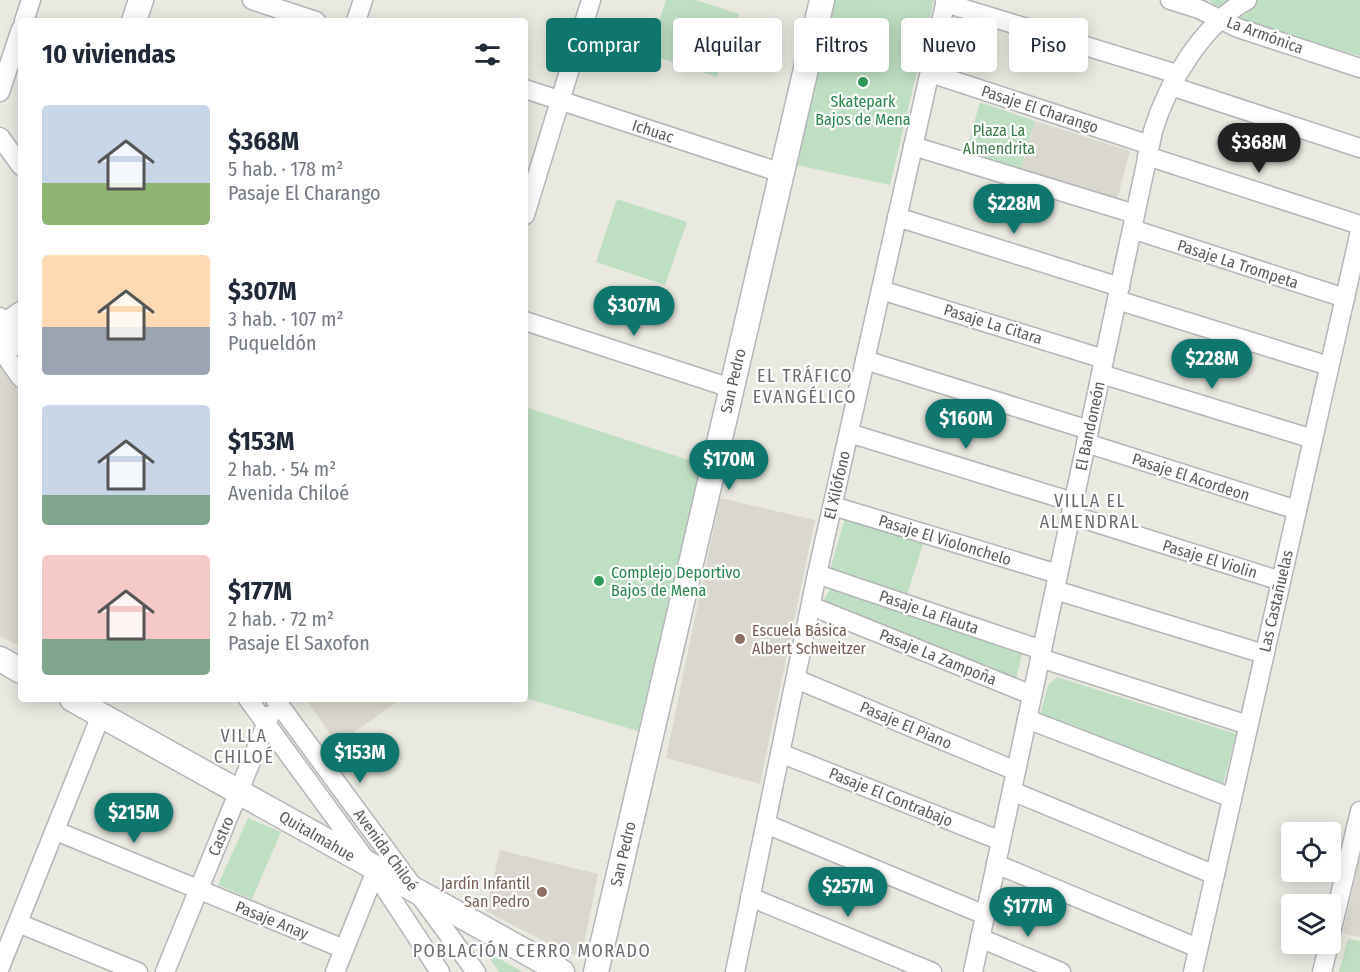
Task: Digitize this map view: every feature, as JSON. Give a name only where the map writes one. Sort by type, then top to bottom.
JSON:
[{"type":"street","points":[[25,18],[31,0]]},
{"type":"street","points":[[135,18],[141,0]]},
{"type":"street","points":[[252,0],[307,18]]},
{"type":"street","points":[[357,18],[363,0]]},
{"type":"street","points":[[528,206],[591,0]]},
{"type":"street","name":"San Pedro","points":[[596,972],[822,0]]},
{"type":"street","name":"La Armónica","points":[[1170,0],[1198,9],[1232,7],[1238,28],[1360,68]]},
{"type":"street","points":[[946,1],[1174,80],[1360,148]]},
{"type":"street","name":"El Xilófono","points":[[735,972],[817,574],[946,1]]},
{"type":"street","name":"El Bandoneón","points":[[973,972],[1158,114],[1174,80],[1193,52],[1232,7]]},
{"type":"street","points":[[0,92],[18,38]]},
{"type":"street","name":"Pasaje El Charango","points":[[930,73],[1360,225]]},
{"type":"street","name":"Ichuac","points":[[528,90],[782,172]]},
{"type":"street","points":[[0,137],[18,162]]},
{"type":"street","name":"Pasaje La Trompeta","points":[[913,146],[1345,298]]},
{"type":"street","points":[[897,218],[1329,366]]},
{"type":"street","name":"Las Castañuelas","points":[[1193,972],[1360,231]]},
{"type":"street","name":"Pasaje La Citara","points":[[881,290],[1313,439]]},
{"type":"street","points":[[528,322],[731,388]]},
{"type":"street","points":[[5,327],[18,343]]},
{"type":"street","points":[[5,327],[18,368]]},
{"type":"street","name":"Pasaje El Acordeon","points":[[865,360],[1297,510]]},
{"type":"street","name":"Pasaje El Violin","points":[[849,433],[1281,581]]},
{"type":"street","name":"Pasaje El Violonchelo","points":[[833,506],[1264,654]]},
{"type":"street","name":"Pasaje La Flauta","points":[[817,574],[1248,725]]},
{"type":"street","name":"Pasaje La Zampoña","points":[[811,606],[1032,695]]},
{"type":"street","points":[[0,659],[18,669]]},
{"type":"street","name":"Pasaje El Piano","points":[[796,679],[1016,771]]},
{"type":"street","name":"Quitalmahue","points":[[78,702],[240,792],[373,870],[416,891],[562,972]]},
{"type":"street","name":"Avenida Chiloé","points":[[250,702],[373,870],[436,970]]},
{"type":"street","name":"Castro","points":[[165,972],[240,792],[274,702]]},
{"type":"street","name":"Avenida Chiloé","points":[[277,702],[476,972]]},
{"type":"street","points":[[0,967],[102,715]]},
{"type":"street","points":[[1027,720],[1232,798]]},
{"type":"street","name":"Pasaje El Contrabajo","points":[[780,753],[1001,841]]},
{"type":"street","points":[[1012,791],[1215,875]]},
{"type":"street","points":[[1340,894],[1360,811]]},
{"type":"street","points":[[766,824],[985,915]]},
{"type":"street","name":"Pasaje Anay","points":[[56,831],[344,950]]},
{"type":"street","points":[[996,864],[1198,948]]},
{"type":"street","points":[[335,972],[373,870]]},
{"type":"street","points":[[750,897],[932,972]]},
{"type":"street","points":[[18,923],[138,972]]},
{"type":"street","points":[[980,938],[1061,972]]},
{"type":"street","points":[[1322,972],[1326,954]]},
{"type":"shaded area","points":[[1035,121],[1130,151],[1116,203],[1019,174]]},
{"type":"shaded area","points":[[0,364],[18,389],[18,645],[0,636]]},
{"type":"shaded area","name":"Escuela Básica Albert Schweitzer","points":[[720,498],[815,520],[760,784],[666,758]]},
{"type":"shaded area","points":[[308,702],[397,702],[337,744]]},
{"type":"shaded area","name":"Jardín Infantil San Pedro","points":[[500,850],[598,874],[582,955],[569,954],[486,911]]},
{"type":"shaded area","points":[[1360,855],[1360,937],[1343,933]]},
{"type":"green space","points":[[666,0],[696,0],[739,14],[738,18],[673,18],[673,62],[661,58],[660,18]]},
{"type":"green space","name":"Skatepark Bajos de Mena","points":[[832,0],[934,0],[930,18],[901,18],[901,72],[917,72],[890,185],[792,164],[814,72],[889,72],[889,18],[828,18]]},
{"type":"green space","points":[[1208,0],[1360,0],[1360,56],[1240,21]]},
{"type":"green space","points":[[702,72],[719,72],[717,77]]},
{"type":"green space","name":"Plaza La Almendrita","points":[[980,102],[1035,121],[1019,174],[964,158]]},
{"type":"green space","points":[[617,199],[687,222],[665,285],[596,262]]},
{"type":"green space","name":"Complejo Deportivo Bajos de Mena","points":[[528,408],[701,464],[638,731],[528,699]]},
{"type":"green space","points":[[845,518],[925,538],[907,595],[830,570]]},
{"type":"green space","points":[[830,589],[1023,650],[1015,684],[829,608],[824,600]]},
{"type":"green space","points":[[1057,677],[1236,734],[1223,785],[1040,716],[1048,685]]},
{"type":"green space","points":[[248,818],[281,832],[252,899],[218,885]]},
{"type":"green space","points":[[1348,939],[1360,941],[1360,972],[1339,972]]},
{"type":"green space","points":[[484,950],[523,972],[499,972]]},
{"type":"place","name":"Skatepark Bajos de Mena","points":[[863,82]]},
{"type":"place","name":"Complejo Deportivo Bajos de Mena","points":[[599,581]]},
{"type":"place","name":"Escuela Básica Albert Schweitzer","points":[[740,639]]},
{"type":"place","name":"Jardín Infantil San Pedro","points":[[542,892]]},
{"type":"district","name":"EL TRÁFICO EVANGÉLICO","points":[[805,386]]},
{"type":"district","name":"VILLA EL ALMENDRAL","points":[[1090,511]]},
{"type":"district","name":"VILLA CHILOÉ","points":[[244,746]]},
{"type":"district","name":"POBLACIÓN CERRO MORADO","points":[[532,951]]}]
